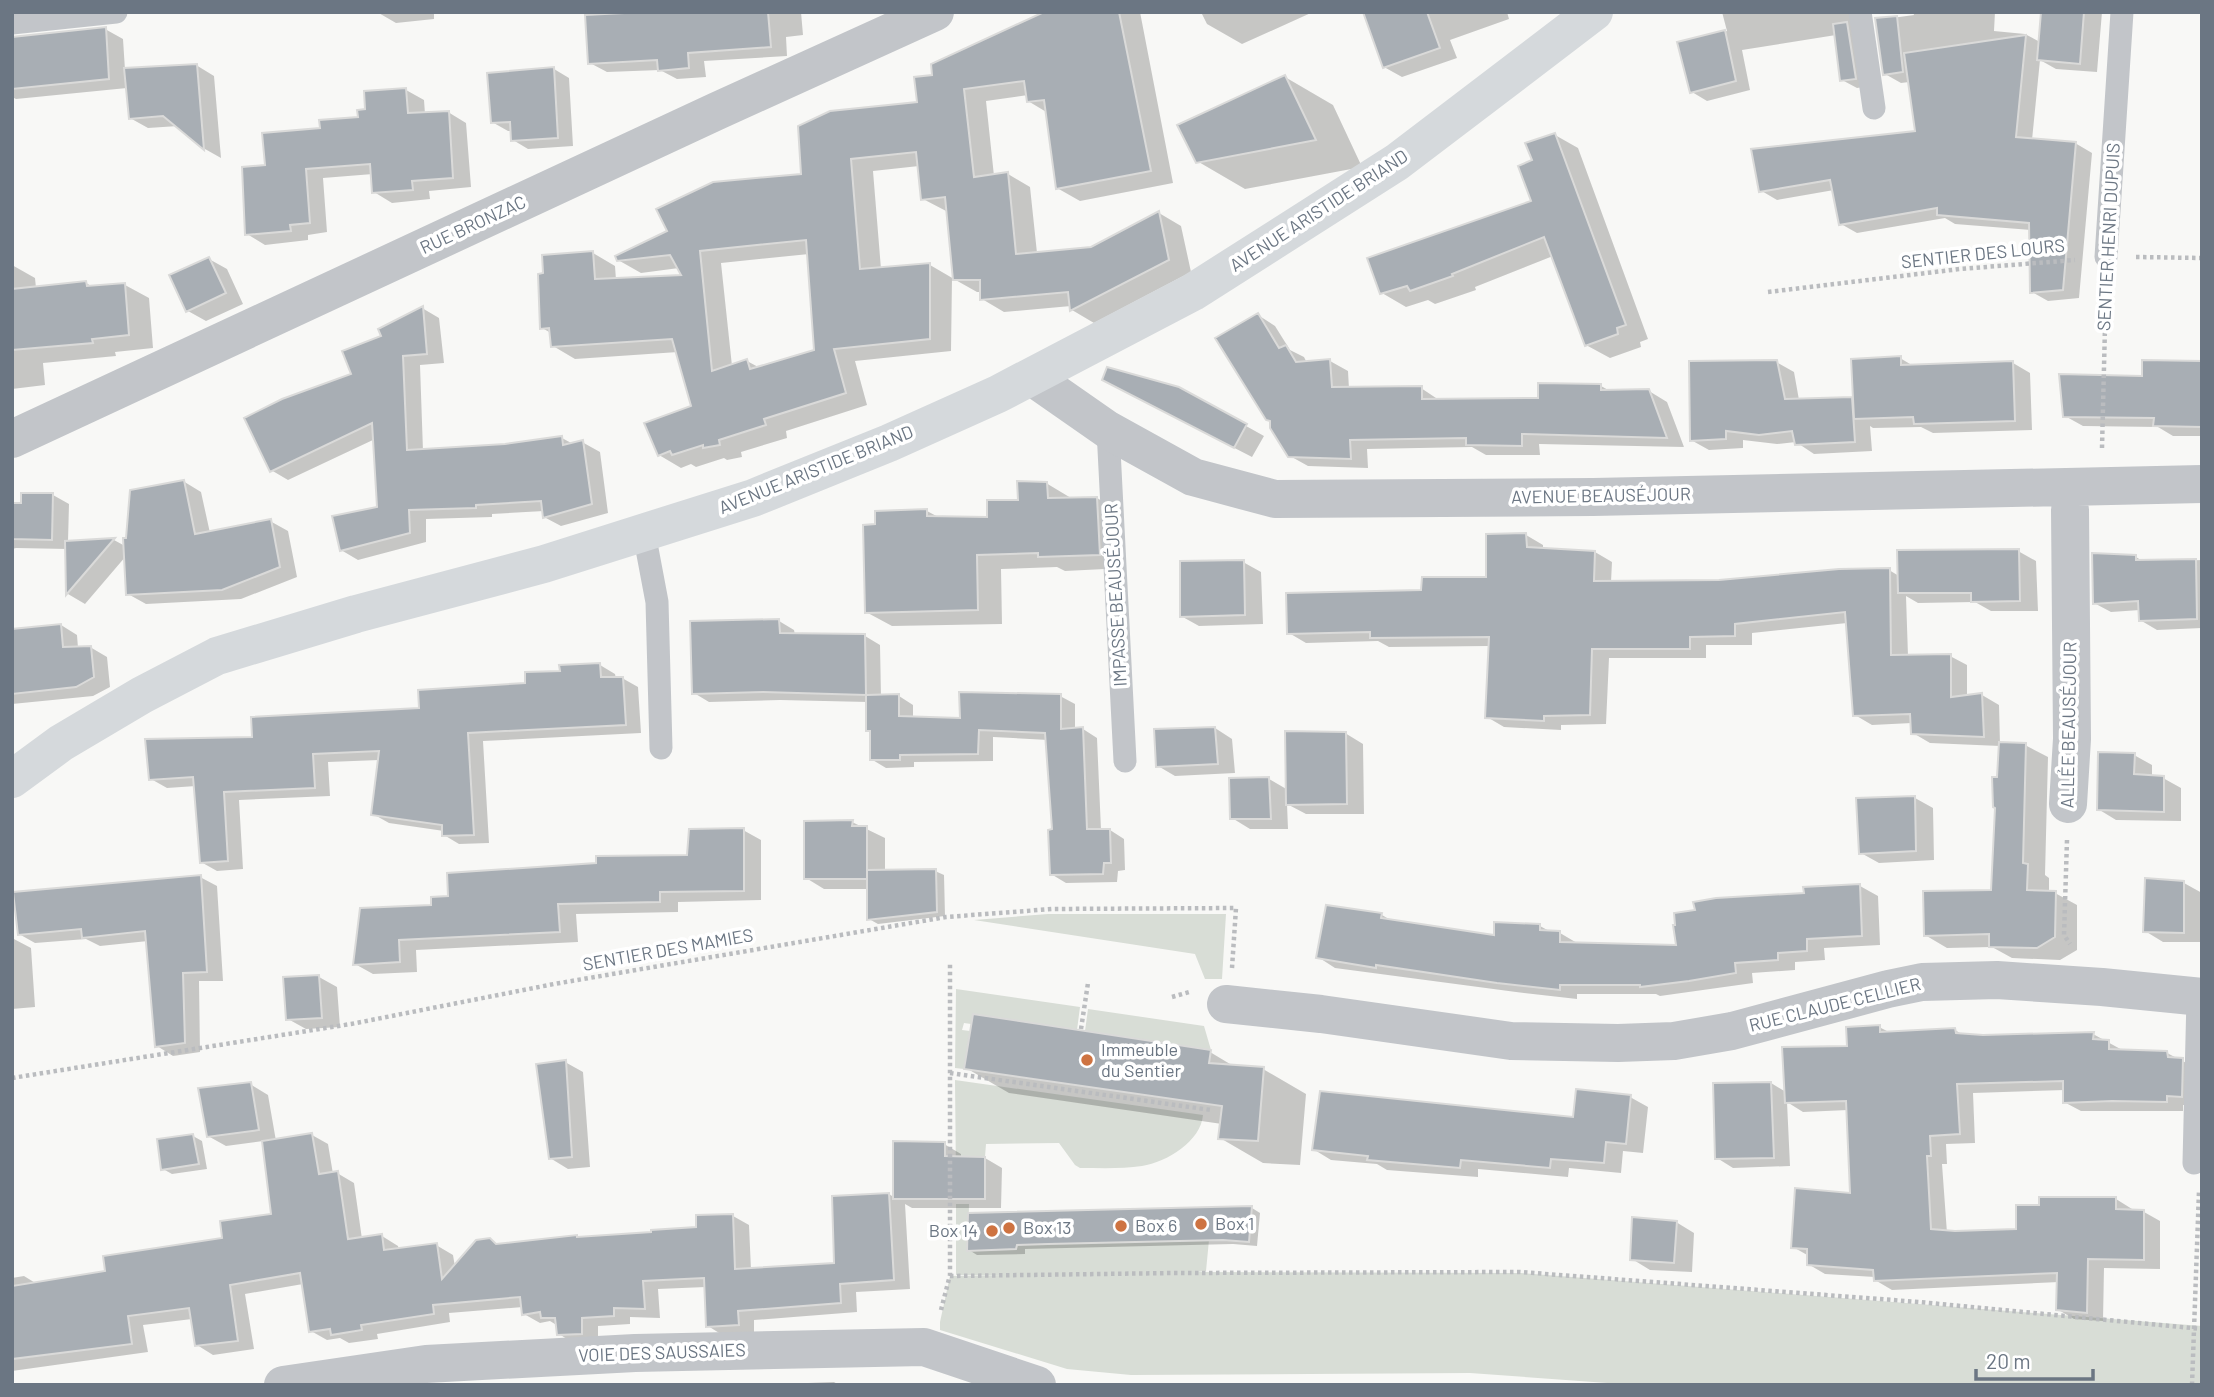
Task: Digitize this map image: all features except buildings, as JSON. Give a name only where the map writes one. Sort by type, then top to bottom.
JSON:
[{"type":"street","name":"RUE BRONZAC","points":[[12,439],[935,12]]},
{"type":"street","name":"AVENUE ARISTIDE BRIAND","points":[[12,779],[61,743],[217,656],[356,614],[544,564],[753,498],[901,437],[1032,377],[1194,292],[1397,162],[1594,12]]},
{"type":"street","name":"AVENUE BEAUSÉJOUR","points":[[1032,377],[1108,430],[1193,477],[1275,499],[1593,497],[2202,484]]},
{"type":"street","name":"ALLÉE BEAUSÉJOUR","points":[[2068,804],[2072,739],[2070,510]]},
{"type":"street","name":"RUE CLAUDE CELLIER","points":[[1228,989],[1321,1014],[1511,1041],[1556,1042],[1674,1041],[1755,1026],[1888,989],[1932,982],[1997,980],[2200,997]]},
{"type":"street","name":"VOIE DES SAUSSAIES","points":[[283,1385],[426,1364],[595,1370],[923,1347],[1037,1385]]},
{"type":"lane","points":[[12,23],[116,12]]},
{"type":"lane","points":[[1860,12],[1874,108]]},
{"type":"lane","name":"SENTIER HENRI DUPUIS","points":[[2106,257],[2122,12]]},
{"type":"lane","name":"IMPASSE BEAUSÉJOUR","points":[[1108,430],[1125,761]]},
{"type":"lane","points":[[644,533],[657,602],[661,748]]},
{"type":"lane","name":"RUE CLAUDE CELLIER","points":[[2194,1163],[2200,997]]},
{"type":"path","name":"SENTIER DES LOURS","points":[[1768,292],[1960,269],[2106,257],[2202,258]]},
{"type":"path","name":"SENTIER HENRI DUPUIS","points":[[2102,449],[2106,257]]},
{"type":"path","name":"ALLÉE BEAUSÉJOUR","points":[[2060,938],[2064,935],[2068,804]]},
{"type":"path","points":[[1228,989],[1231,987],[1234,908]]},
{"type":"path","points":[[1228,989],[1234,908]]},
{"type":"path","name":"SENTIER DES MAMIES","points":[[12,1078],[351,1024],[554,984],[946,917],[1052,909],[1234,908]]},
{"type":"path","points":[[950,962],[950,1276],[1188,1272],[1520,1272],[1919,1302],[2202,1329]]},
{"type":"path","points":[[1081,1029],[1088,983]]},
{"type":"path","points":[[950,1073],[1211,1110]]},
{"type":"path","points":[[2192,1385],[2199,1182],[2194,1163]]},
{"type":"path","points":[[950,1190],[960,1190]]},
{"type":"shaded area","points":[[1048,914],[1226,914],[1222,979],[1205,979],[1195,954],[974,920]]},
{"type":"shaded area","points":[[956,989],[1080,1007],[1077,1030],[973,1014],[971,1024],[964,1023],[962,1030],[970,1031],[964,1069],[955,1068]]},
{"type":"shaded area","points":[[1088,1009],[1204,1026],[1211,1050],[1085,1031]]},
{"type":"shaded area","points":[[955,1080],[1203,1115],[1201,1124],[1189,1142],[1172,1155],[1152,1164],[1127,1168],[1080,1168],[1059,1143],[986,1144],[985,1157],[966,1157],[967,1179],[956,1179]]},
{"type":"shaded area","points":[[956,1204],[969,1204],[968,1251],[1016,1249],[1017,1244],[1209,1240],[1206,1271],[1197,1272],[1521,1273],[2202,1326],[2202,1385],[1635,1385],[1470,1373],[1131,1375],[1067,1369],[940,1330],[950,1276],[1005,1275],[956,1275]]},
{"type":"place","name":"Immeuble du Sentier","points":[[1087,1060]]},
{"type":"place","name":"Box 1","points":[[1201,1224]]},
{"type":"place","name":"Box 6","points":[[1121,1226]]},
{"type":"place","name":"Box 13","points":[[1009,1228]]},
{"type":"place","name":"Box 14","points":[[992,1231]]}]
